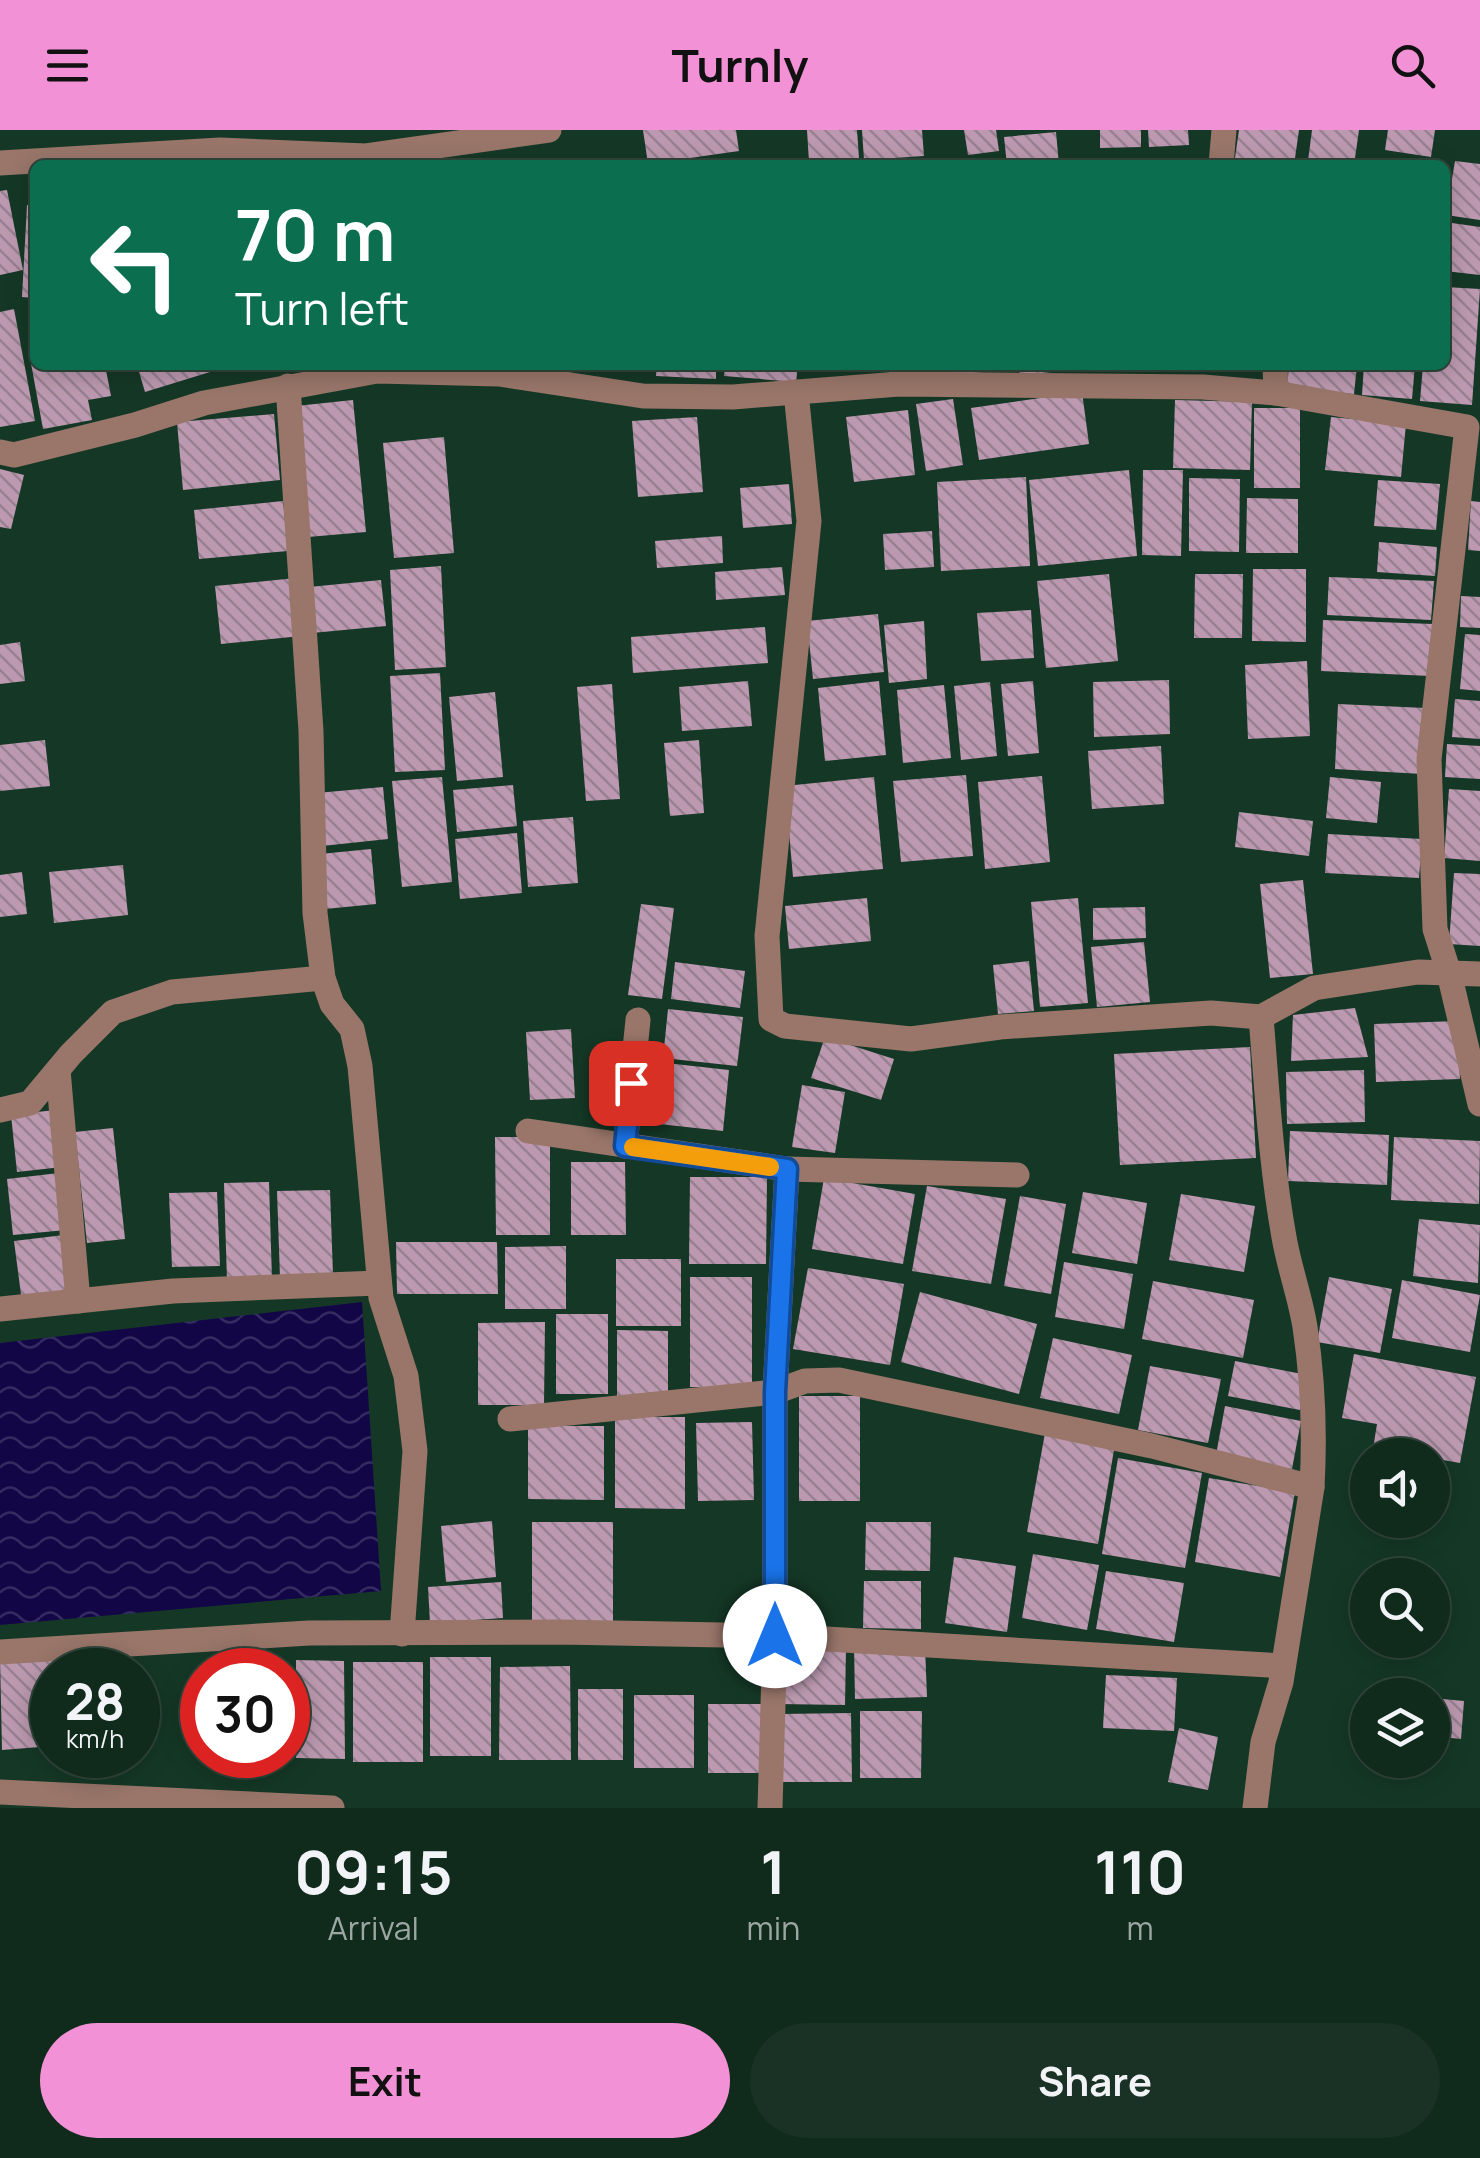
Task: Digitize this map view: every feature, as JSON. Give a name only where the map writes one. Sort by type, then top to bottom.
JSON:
[{"type":"street","points":[[51,160],[220,150],[366,156],[549,130]]},
{"type":"street","points":[[1221,160],[1224,130]]},
{"type":"street","points":[[0,163],[30,161]]},
{"type":"street","points":[[1276,370],[1276,393]]},
{"type":"street","points":[[0,452],[14,456],[136,425],[204,402],[377,371],[499,374],[644,396],[733,396],[899,384],[1202,387],[1276,393],[1467,427],[1429,759],[1435,929],[1450,973],[1480,1104]]},
{"type":"street","points":[[288,386],[312,731],[315,913],[323,978],[332,1004],[352,1028],[360,1066],[381,1298],[406,1376],[415,1451],[402,1634]]},
{"type":"street","points":[[796,392],[810,521],[767,936],[771,1019],[784,1026],[912,1039],[1000,1027],[1212,1013],[1261,1017],[1314,988],[1418,972],[1480,974]]},
{"type":"street","points":[[0,1110],[30,1103],[113,1012],[172,992],[323,978]]},
{"type":"street","points":[[1255,1808],[1263,1742],[1283,1666],[1312,1487],[1313,1394],[1304,1325],[1284,1238],[1261,1017]]},
{"type":"street","points":[[625,1146],[638,1020]]},
{"type":"street","points":[[58,1070],[78,1301]]},
{"type":"street","points":[[528,1132],[787,1169],[1017,1176]]},
{"type":"street","points":[[770,1808],[775,1392],[787,1169]]},
{"type":"street","points":[[0,1309],[173,1290],[379,1283]]},
{"type":"street","points":[[510,1419],[775,1392],[805,1380],[839,1380],[1152,1446],[1312,1487]]},
{"type":"street","points":[[0,1652],[309,1634],[560,1632],[775,1636],[1283,1666]]},
{"type":"street","points":[[0,1792],[117,1804],[332,1808]]},
{"type":"water","points":[[362,1302],[381,1591],[0,1625],[0,1343]]},
{"type":"building","points":[[643,130],[736,130],[739,151],[647,160]]},
{"type":"building","points":[[807,130],[857,130],[859,158],[809,160]]},
{"type":"building","points":[[862,130],[922,130],[924,156],[864,160]]},
{"type":"building","points":[[964,130],[996,130],[999,151],[968,155]]},
{"type":"building","points":[[1100,130],[1141,130],[1141,147],[1100,148]]},
{"type":"building","points":[[1148,130],[1188,130],[1189,145],[1149,147]]},
{"type":"building","points":[[1239,130],[1299,130],[1295,160],[1235,158]]},
{"type":"building","points":[[1312,130],[1359,130],[1355,160],[1308,160]]},
{"type":"building","points":[[1388,130],[1435,130],[1431,157],[1385,150]]},
{"type":"building","points":[[1056,132],[1059,160],[1006,160],[1004,137]]},
{"type":"building","points":[[1455,161],[1480,164],[1480,220],[1450,216]]},
{"type":"building","points":[[7,190],[23,270],[0,275],[0,191]]},
{"type":"building","points":[[27,205],[30,205],[30,298],[22,297]]},
{"type":"building","points":[[1450,223],[1480,227],[1480,275],[1450,272]]},
{"type":"building","points":[[1450,287],[1480,289],[1472,405],[1420,401],[1423,370],[1450,370]]},
{"type":"building","points":[[14,309],[35,421],[0,427],[0,312]]},
{"type":"building","points":[[32,370],[106,370],[111,396],[88,400],[92,420],[43,429]]},
{"type":"building","points":[[138,370],[209,370],[210,372],[145,392]]},
{"type":"building","points":[[657,370],[716,370],[716,379],[656,376]]},
{"type":"building","points":[[725,370],[797,370],[796,382],[724,376]]},
{"type":"building","points":[[889,370],[932,370],[932,375],[890,379]]},
{"type":"building","points":[[941,370],[1003,370],[942,376]]},
{"type":"building","points":[[1020,370],[1072,370],[1020,375]]},
{"type":"building","points":[[1289,370],[1356,370],[1354,394],[1287,389]]},
{"type":"building","points":[[1364,370],[1415,370],[1412,399],[1362,395]]},
{"type":"building","points":[[1082,392],[1089,444],[979,460],[971,408]]},
{"type":"building","points":[[953,399],[963,465],[926,471],[916,404]]},
{"type":"building","points":[[353,400],[366,532],[308,537],[296,406]]},
{"type":"building","points":[[1175,400],[1252,402],[1250,470],[1173,468]]},
{"type":"building","points":[[1254,408],[1300,408],[1300,488],[1254,488]]},
{"type":"building","points":[[908,410],[915,475],[854,482],[846,417]]},
{"type":"building","points":[[274,414],[280,480],[183,490],[177,422]]},
{"type":"building","points":[[697,417],[703,492],[638,497],[632,421]]},
{"type":"building","points":[[1331,417],[1406,424],[1401,477],[1325,470]]},
{"type":"building","points":[[444,437],[454,553],[394,558],[383,443]]},
{"type":"building","points":[[0,469],[24,475],[11,529],[0,527]]},
{"type":"building","points":[[1129,470],[1137,556],[1038,566],[1029,480]]},
{"type":"building","points":[[1143,470],[1183,470],[1181,556],[1142,555]]},
{"type":"building","points":[[1026,477],[1030,566],[941,571],[937,482]]},
{"type":"building","points":[[1189,478],[1240,479],[1239,552],[1189,551]]},
{"type":"building","points":[[1378,480],[1440,484],[1436,530],[1374,526]]},
{"type":"building","points":[[789,484],[792,524],[743,528],[740,488]]},
{"type":"building","points":[[1247,498],[1298,499],[1298,553],[1246,553]]},
{"type":"building","points":[[283,501],[288,551],[199,559],[194,510]]},
{"type":"building","points":[[1471,501],[1480,502],[1480,551],[1468,550]]},
{"type":"building","points":[[932,531],[934,567],[885,570],[883,534]]},
{"type":"building","points":[[722,536],[723,563],[657,568],[655,541]]},
{"type":"building","points":[[1379,542],[1437,547],[1435,576],[1377,572]]},
{"type":"building","points":[[441,566],[446,667],[395,670],[390,570]]},
{"type":"building","points":[[782,567],[785,595],[716,600],[715,572]]},
{"type":"building","points":[[1253,569],[1306,569],[1306,642],[1252,641]]},
{"type":"building","points":[[1109,574],[1118,661],[1046,668],[1037,581]]},
{"type":"building","points":[[1195,574],[1243,574],[1242,638],[1194,638]]},
{"type":"building","points":[[1329,577],[1434,581],[1431,620],[1327,615]]},
{"type":"building","points":[[296,578],[301,636],[221,644],[215,586]]},
{"type":"building","points":[[381,580],[386,626],[312,633],[309,587]]},
{"type":"building","points":[[1461,596],[1480,597],[1480,628],[1460,627]]},
{"type":"building","points":[[1031,610],[1034,658],[981,661],[977,613]]},
{"type":"building","points":[[878,614],[884,672],[813,679],[807,621]]},
{"type":"building","points":[[1323,620],[1433,624],[1430,676],[1321,671]]},
{"type":"building","points":[[924,621],[927,679],[889,683],[884,625]]},
{"type":"building","points":[[765,627],[768,663],[633,673],[631,637]]},
{"type":"building","points":[[1465,634],[1480,635],[1480,691],[1460,689]]},
{"type":"building","points":[[20,642],[25,681],[0,684],[0,645]]},
{"type":"building","points":[[1307,661],[1310,736],[1248,739],[1245,665]]},
{"type":"building","points":[[440,673],[445,770],[395,772],[390,676]]},
{"type":"building","points":[[1169,680],[1170,734],[1094,737],[1093,682]]},
{"type":"building","points":[[748,681],[752,726],[682,731],[679,687]]},
{"type":"building","points":[[879,681],[886,755],[825,761],[818,688]]},
{"type":"building","points":[[1033,681],[1039,753],[1008,756],[1001,684]]},
{"type":"building","points":[[990,682],[997,756],[961,760],[954,686]]},
{"type":"building","points":[[612,684],[620,799],[586,801],[577,687]]},
{"type":"building","points":[[944,685],[951,758],[903,763],[897,690]]},
{"type":"building","points":[[495,692],[503,777],[457,781],[449,697]]},
{"type":"building","points":[[1455,699],[1480,701],[1480,739],[1452,737]]},
{"type":"building","points":[[1338,704],[1425,708],[1422,774],[1335,769]]},
{"type":"building","points":[[45,740],[50,786],[0,791],[0,745]]},
{"type":"building","points":[[699,740],[704,813],[670,816],[664,743]]},
{"type":"building","points":[[1447,744],[1480,746],[1480,779],[1445,777]]},
{"type":"building","points":[[1161,746],[1164,804],[1092,809],[1088,751]]},
{"type":"building","points":[[966,775],[973,856],[901,862],[893,781]]},
{"type":"building","points":[[1042,776],[1050,862],[985,869],[978,782]]},
{"type":"building","points":[[442,777],[452,882],[402,887],[392,781]]},
{"type":"building","points":[[874,777],[883,869],[793,877],[785,786]]},
{"type":"building","points":[[1330,777],[1381,782],[1377,823],[1326,818]]},
{"type":"building","points":[[513,785],[517,826],[457,832],[453,790]]},
{"type":"building","points":[[383,787],[388,839],[322,846],[317,793]]},
{"type":"building","points":[[1449,789],[1480,791],[1480,861],[1444,858]]},
{"type":"building","points":[[1239,812],[1313,821],[1309,856],[1235,847]]},
{"type":"building","points":[[573,817],[578,883],[528,887],[523,821]]},
{"type":"building","points":[[517,833],[522,893],[460,899],[455,839]]},
{"type":"building","points":[[1328,834],[1422,839],[1419,878],[1325,873]]},
{"type":"building","points":[[371,849],[376,904],[325,909],[320,854]]},
{"type":"building","points":[[123,865],[128,915],[54,923],[49,872]]},
{"type":"building","points":[[22,872],[27,914],[0,917],[0,875]]},
{"type":"building","points":[[1454,873],[1480,874],[1480,946],[1449,944]]},
{"type":"building","points":[[1303,880],[1313,974],[1270,978],[1260,884]]},
{"type":"building","points":[[867,898],[871,941],[789,949],[785,906]]},
{"type":"building","points":[[1078,898],[1088,1003],[1040,1007],[1031,902]]},
{"type":"building","points":[[641,904],[674,908],[662,999],[628,995]]},
{"type":"building","points":[[1145,907],[1146,938],[1093,940],[1093,908]]},
{"type":"building","points":[[1144,942],[1150,1002],[1097,1007],[1091,947]]},
{"type":"building","points":[[1029,961],[1034,1011],[998,1014],[993,965]]},
{"type":"building","points":[[675,962],[745,971],[740,1008],[671,999]]},
{"type":"building","points":[[1355,1008],[1368,1057],[1291,1061],[1293,1015]]},
{"type":"building","points":[[668,1009],[743,1017],[737,1066],[663,1058]]},
{"type":"building","points":[[1457,1021],[1460,1079],[1376,1082],[1374,1024]]},
{"type":"building","points":[[571,1029],[575,1098],[530,1100],[526,1032]]},
{"type":"building","points":[[825,1037],[894,1059],[881,1100],[811,1078]]},
{"type":"building","points":[[1250,1047],[1256,1158],[1120,1165],[1114,1054]]},
{"type":"building","points":[[666,1063],[729,1070],[723,1131],[659,1124]]},
{"type":"building","points":[[1364,1070],[1365,1122],[1287,1124],[1286,1072]]},
{"type":"building","points":[[802,1085],[845,1092],[835,1153],[792,1147]]},
{"type":"building","points":[[55,1110],[62,1167],[17,1172],[11,1115]]},
{"type":"building","points":[[113,1128],[125,1239],[87,1243],[75,1132]]},
{"type":"building","points":[[1290,1131],[1389,1135],[1387,1185],[1288,1181]]},
{"type":"building","points":[[495,1137],[550,1137],[550,1235],[496,1235]]},
{"type":"building","points":[[1394,1137],[1480,1141],[1479,1204],[1391,1200]]},
{"type":"building","points":[[571,1162],[625,1162],[626,1235],[571,1235]]},
{"type":"building","points":[[59,1173],[66,1230],[13,1235],[7,1179]]},
{"type":"building","points":[[690,1177],[767,1177],[766,1264],[689,1264]]},
{"type":"building","points":[[824,1178],[915,1194],[903,1264],[812,1249]]},
{"type":"building","points":[[269,1182],[272,1280],[227,1281],[224,1183]]},
{"type":"building","points":[[927,1186],[1006,1199],[991,1284],[912,1271]]},
{"type":"building","points":[[330,1190],[333,1275],[280,1277],[277,1191]]},
{"type":"building","points":[[217,1192],[220,1266],[172,1267],[169,1193]]},
{"type":"building","points":[[1083,1192],[1147,1203],[1137,1264],[1072,1253]]},
{"type":"building","points":[[1181,1194],[1255,1206],[1244,1272],[1169,1260]]},
{"type":"building","points":[[1020,1196],[1066,1204],[1051,1294],[1004,1286]]},
{"type":"building","points":[[1419,1219],[1480,1225],[1478,1283],[1413,1276]]},
{"type":"building","points":[[64,1235],[72,1295],[22,1302],[14,1241]]},
{"type":"building","points":[[396,1242],[497,1242],[498,1294],[397,1294]]},
{"type":"building","points":[[566,1246],[566,1309],[505,1309],[505,1247]]},
{"type":"building","points":[[616,1259],[681,1259],[681,1326],[616,1326]]},
{"type":"building","points":[[1064,1262],[1133,1274],[1124,1329],[1055,1317]]},
{"type":"building","points":[[808,1268],[904,1284],[890,1365],[793,1349]]},
{"type":"building","points":[[690,1277],[752,1277],[752,1387],[690,1387]]},
{"type":"building","points":[[1329,1277],[1392,1289],[1380,1353],[1317,1342]]},
{"type":"building","points":[[1402,1280],[1480,1295],[1470,1352],[1392,1338]]},
{"type":"building","points":[[1153,1281],[1254,1300],[1243,1358],[1142,1339]]},
{"type":"building","points":[[920,1292],[1037,1324],[1019,1394],[901,1362]]},
{"type":"building","points":[[556,1314],[608,1314],[608,1394],[556,1394]]},
{"type":"building","points":[[545,1322],[544,1405],[478,1405],[478,1323]]},
{"type":"building","points":[[617,1330],[668,1331],[668,1397],[617,1397]]},
{"type":"building","points":[[1053,1338],[1132,1355],[1119,1414],[1040,1398]]},
{"type":"building","points":[[1354,1354],[1476,1377],[1460,1463],[1450,1461],[1450,1438],[1375,1438],[1377,1424],[1342,1418]]},
{"type":"building","points":[[1235,1361],[1307,1375],[1300,1410],[1228,1396]]},
{"type":"building","points":[[1150,1366],[1221,1379],[1208,1443],[1138,1430]]},
{"type":"building","points":[[799,1396],[860,1396],[860,1501],[799,1501]]},
{"type":"building","points":[[1225,1406],[1301,1421],[1292,1469],[1216,1455]]},
{"type":"building","points":[[615,1417],[685,1417],[685,1509],[615,1508]]},
{"type":"building","points":[[752,1422],[754,1500],[698,1501],[696,1423]]},
{"type":"building","points":[[528,1426],[604,1426],[604,1500],[528,1499]]},
{"type":"building","points":[[1045,1433],[1115,1444],[1098,1544],[1027,1532]]},
{"type":"building","points":[[1118,1458],[1202,1473],[1185,1568],[1102,1554]]},
{"type":"building","points":[[1209,1478],[1295,1492],[1280,1577],[1195,1562]]},
{"type":"building","points":[[492,1521],[496,1577],[446,1582],[441,1526]]},
{"type":"building","points":[[532,1522],[613,1522],[613,1622],[532,1622]]},
{"type":"building","points":[[866,1522],[931,1522],[930,1571],[865,1570]]},
{"type":"building","points":[[1033,1554],[1099,1565],[1087,1630],[1022,1618]]},
{"type":"building","points":[[954,1557],[1016,1566],[1007,1632],[945,1623]]},
{"type":"building","points":[[1106,1571],[1184,1583],[1174,1642],[1096,1629]]},
{"type":"building","points":[[864,1581],[921,1581],[921,1629],[863,1628]]},
{"type":"building","points":[[501,1582],[503,1618],[430,1623],[428,1587]]},
{"type":"building","points":[[779,1645],[846,1646],[845,1705],[778,1704]]},
{"type":"building","points":[[854,1646],[925,1647],[927,1697],[855,1699]]},
{"type":"building","points":[[30,1656],[30,1748],[2,1750],[0,1658]]},
{"type":"building","points":[[430,1657],[491,1657],[491,1756],[430,1756]]},
{"type":"building","points":[[310,1660],[344,1661],[345,1759],[310,1758]]},
{"type":"building","points":[[353,1662],[423,1662],[423,1762],[353,1762]]},
{"type":"building","points":[[570,1666],[571,1760],[499,1760],[500,1667]]},
{"type":"building","points":[[1106,1675],[1177,1678],[1174,1731],[1103,1728]]},
{"type":"building","points":[[578,1689],[623,1689],[623,1760],[578,1760]]},
{"type":"building","points":[[634,1695],[694,1695],[694,1768],[634,1768]]},
{"type":"building","points":[[1450,1700],[1464,1701],[1461,1739],[1450,1738]]},
{"type":"building","points":[[708,1704],[767,1704],[767,1773],[708,1773]]},
{"type":"building","points":[[860,1711],[922,1711],[921,1778],[860,1778]]},
{"type":"building","points":[[851,1713],[852,1782],[781,1782],[781,1714]]},
{"type":"building","points":[[1179,1728],[1218,1737],[1208,1790],[1168,1782]]},
{"type":"slow traffic","points":[[633,1147],[770,1167]]},
{"type":"route","points":[[631,1083],[625,1146],[787,1169],[775,1392],[775,1636]]}]
